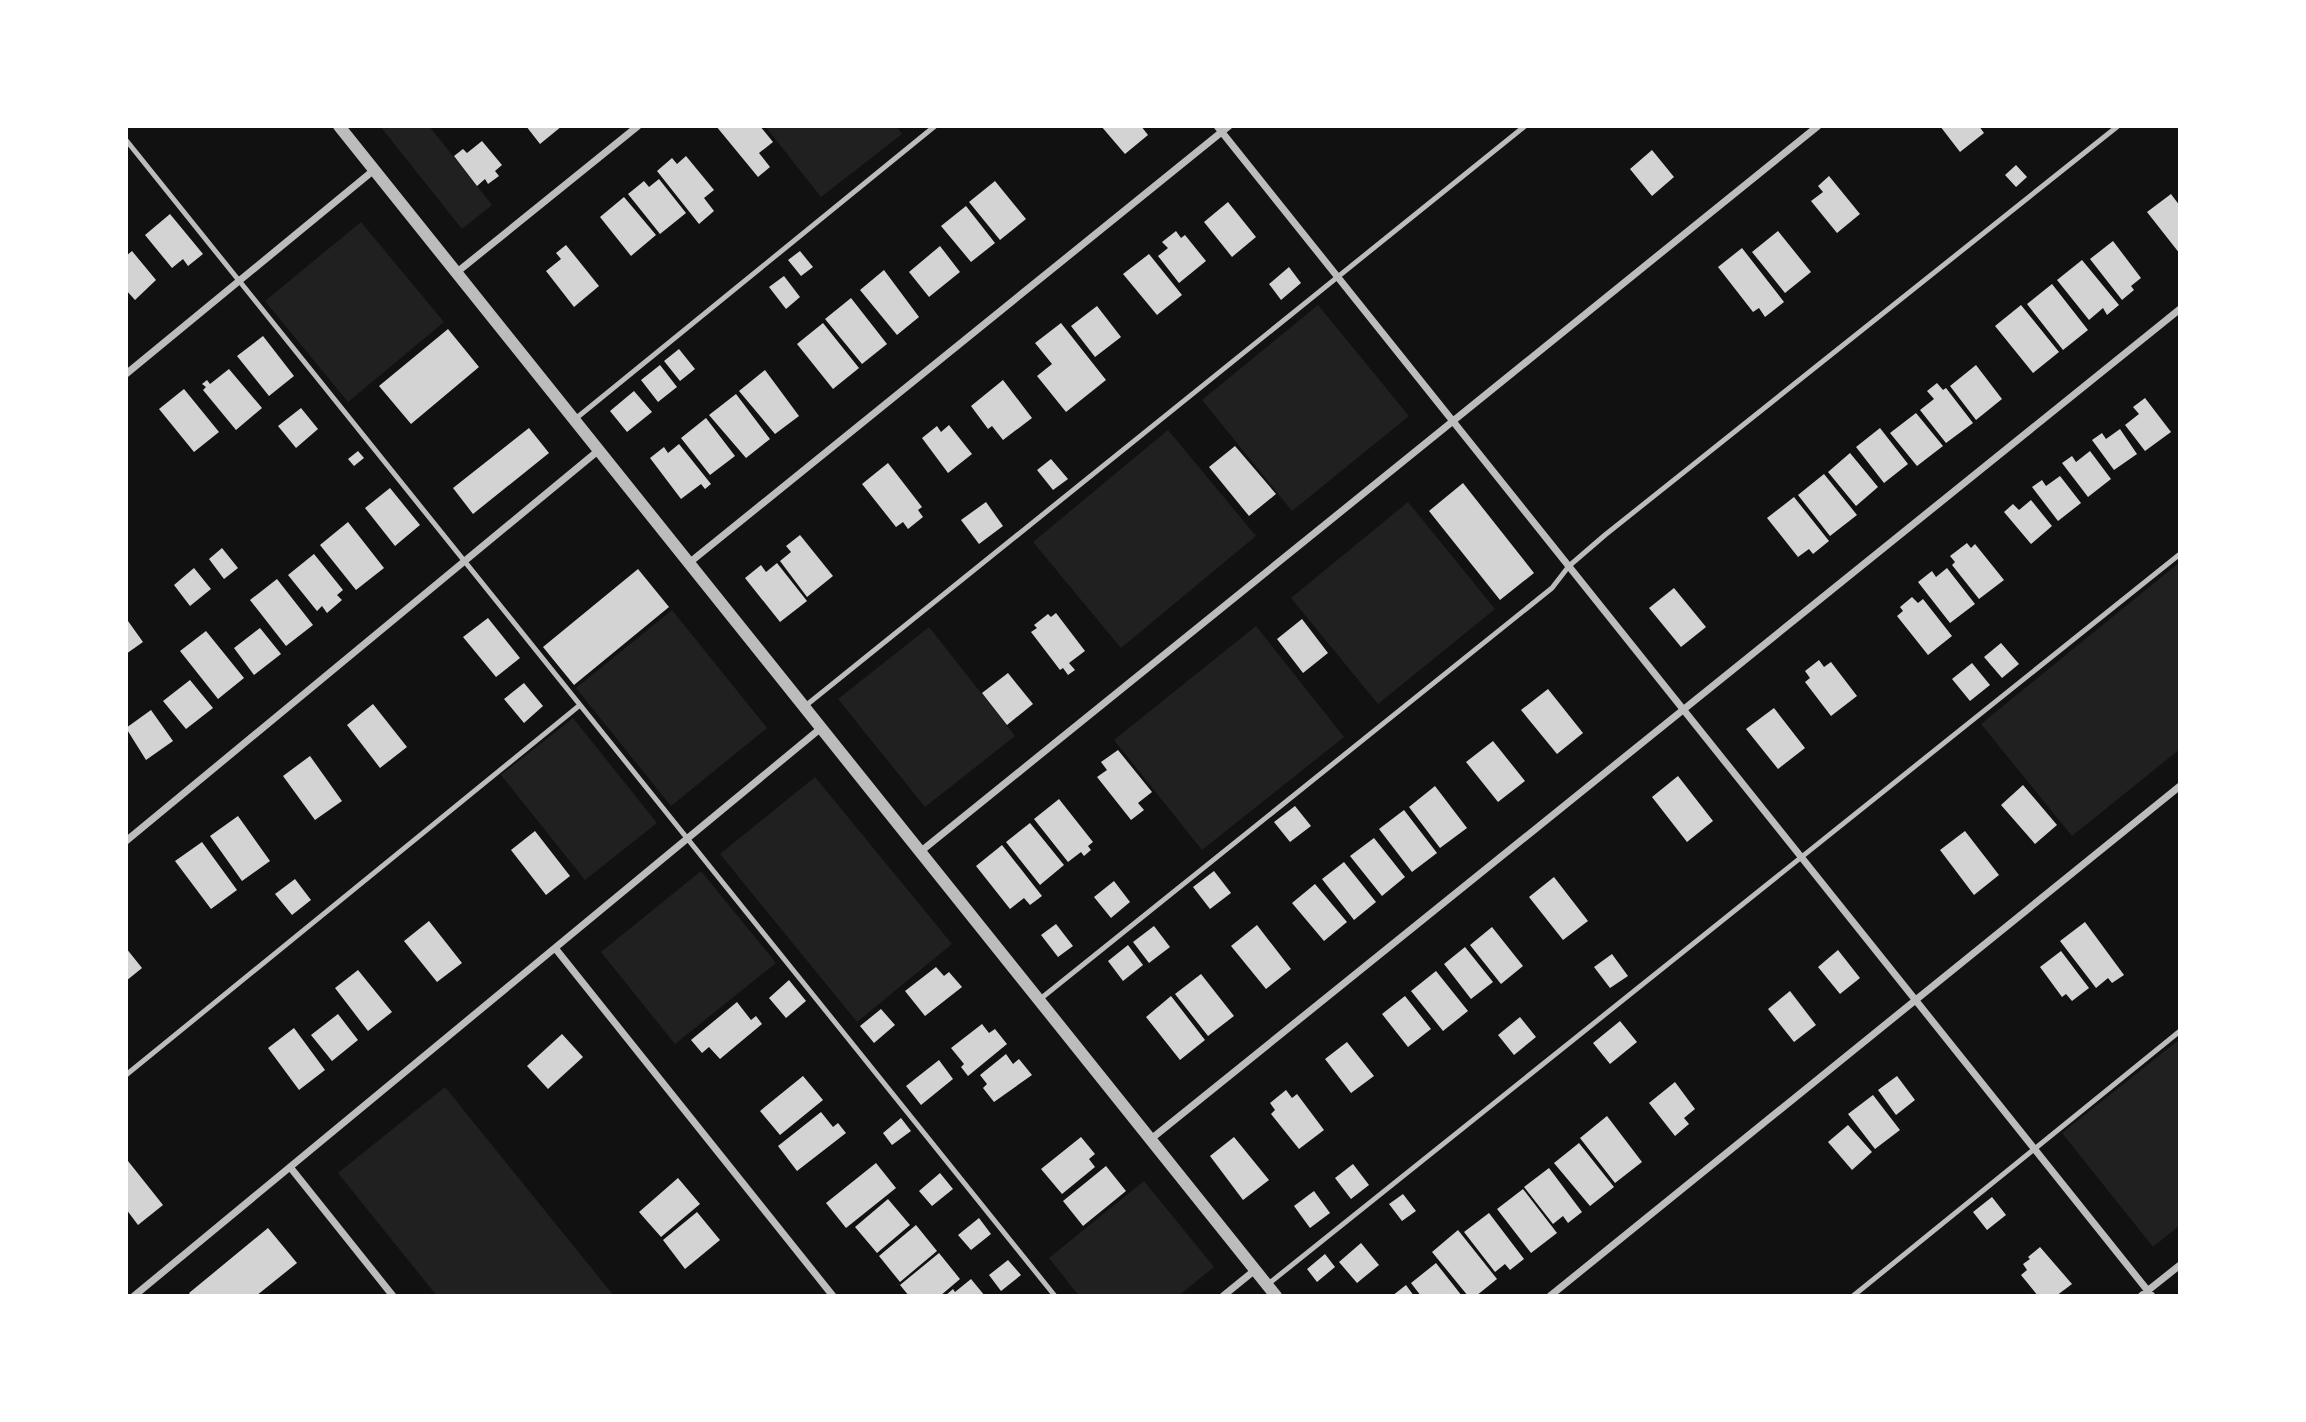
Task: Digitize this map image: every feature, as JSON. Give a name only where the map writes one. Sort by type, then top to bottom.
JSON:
[{"type":"street","points":[[456,273],[638,126]]},
{"type":"street","points":[[689,562],[1219,129],[1229,126]]},
{"type":"street","points":[[920,852],[1818,126]]},
{"type":"street","points":[[345,128],[374,170],[456,273],[1276,1296]]},
{"type":"street","points":[[1219,129],[2035,1149],[2147,1294],[2180,1265]]},
{"type":"street","points":[[126,374],[374,170]]},
{"type":"street","points":[[1151,1139],[2180,309]]},
{"type":"street","points":[[126,841],[598,450]]},
{"type":"street","points":[[134,1296],[821,728]]},
{"type":"street","points":[[1550,1296],[2180,786]]},
{"type":"street","points":[[555,948],[834,1296]]},
{"type":"street","points":[[290,1167],[393,1296]]},
{"type":"street","points":[[1223,1296],[1255,1270]]},
{"type":"lane","points":[[573,419],[935,126]]},
{"type":"lane","points":[[804,707],[1525,126]]},
{"type":"lane","points":[[1039,1000],[1552,588],[1569,566],[2118,126]]},
{"type":"lane","points":[[126,140],[1055,1296]]},
{"type":"lane","points":[[1267,1285],[2180,554]]},
{"type":"lane","points":[[126,1075],[580,705]]},
{"type":"lane","points":[[1853,1296],[2180,1031]]},
{"type":"shaded area","points":[[380,126],[429,126],[492,205],[462,229]]},
{"type":"shaded area","points":[[765,126],[896,126],[902,134],[821,197]]},
{"type":"shaded area","points":[[361,222],[444,322],[348,402],[265,301]]},
{"type":"shaded area","points":[[1318,305],[1409,416],[1292,511],[1202,400]]},
{"type":"shaded area","points":[[1168,430],[1256,536],[1121,648],[1033,542]]},
{"type":"shaded area","points":[[1408,502],[1495,609],[1378,704],[1291,598]]},
{"type":"shaded area","points":[[2180,562],[2180,749],[2072,836],[1981,724]]},
{"type":"shaded area","points":[[672,610],[767,728],[671,806],[576,688]]},
{"type":"shaded area","points":[[1256,626],[1344,737],[1202,850],[1114,740]]},
{"type":"shaded area","points":[[929,627],[1015,736],[925,807],[838,699]]},
{"type":"shaded area","points":[[573,718],[657,823],[585,880],[501,775]]},
{"type":"shaded area","points":[[815,777],[952,944],[857,1022],[720,854]]},
{"type":"shaded area","points":[[701,871],[776,963],[675,1044],[601,952]]},
{"type":"shaded area","points":[[2180,1039],[2180,1225],[2153,1247],[2062,1133]]},
{"type":"shaded area","points":[[445,1087],[614,1296],[437,1296],[338,1173]]},
{"type":"shaded area","points":[[1144,1181],[1214,1267],[1178,1296],[1079,1296],[1049,1258]]},
{"type":"building","points":[[526,126],[562,126],[540,144]]},
{"type":"building","points":[[716,126],[760,126],[773,142],[759,153],[770,167],[758,177]]},
{"type":"building","points":[[1101,126],[1141,126],[1148,135],[1125,154]]},
{"type":"building","points":[[1940,126],[1979,126],[1984,133],[1960,152]]},
{"type":"building","points":[[482,141],[502,165],[495,171],[499,176],[488,184],[485,179],[477,186],[454,156],[463,149],[467,153]]},
{"type":"building","points":[[1652,150],[1674,177],[1652,196],[1630,169]]},
{"type":"building","points":[[686,156],[714,190],[704,198],[714,211],[699,224],[657,171],[672,158],[677,164]]},
{"type":"building","points":[[2016,165],[2027,177],[2016,187],[2005,175]]},
{"type":"building","points":[[1829,176],[1860,214],[1837,233],[1811,201],[1823,192],[1818,186]]},
{"type":"building","points":[[659,179],[686,213],[660,234],[628,194],[644,181],[649,187]]},
{"type":"building","points":[[995,181],[1026,219],[1000,240],[969,202]]},
{"type":"building","points":[[2171,194],[2180,206],[2180,254],[2147,212]]},
{"type":"building","points":[[624,197],[656,235],[631,256],[600,217]]},
{"type":"building","points":[[1228,202],[1256,237],[1232,257],[1204,222]]},
{"type":"building","points":[[966,206],[995,243],[971,262],[941,226]]},
{"type":"building","points":[[170,214],[203,254],[188,266],[183,259],[172,268],[145,235]]},
{"type":"building","points":[[1176,231],[1181,238],[1185,235],[1206,261],[1179,283],[1158,256],[1168,248],[1162,242]]},
{"type":"building","points":[[1778,231],[1811,272],[1785,293],[1752,252]]},
{"type":"building","points":[[2113,241],[2141,278],[2131,286],[2134,290],[2122,300],[2090,259]]},
{"type":"building","points":[[566,245],[599,286],[574,307],[546,271],[561,259],[556,253]]},
{"type":"building","points":[[940,246],[960,272],[929,297],[909,272]]},
{"type":"building","points":[[1742,248],[1784,302],[1765,317],[1759,308],[1753,312],[1718,267]]},
{"type":"building","points":[[132,251],[156,280],[135,300],[126,290],[126,256]]},
{"type":"building","points":[[800,251],[813,267],[801,276],[788,260]]},
{"type":"building","points":[[1149,254],[1182,295],[1157,315],[1123,274]]},
{"type":"building","points":[[2082,260],[2119,305],[2107,315],[2103,308],[2089,320],[2057,280]]},
{"type":"building","points":[[1289,267],[1301,283],[1281,300],[1269,284]]},
{"type":"building","points":[[884,270],[919,317],[897,335],[860,290]]},
{"type":"building","points":[[784,276],[800,297],[786,309],[769,287]]},
{"type":"building","points":[[2052,284],[2088,330],[2063,350],[2027,304]]},
{"type":"building","points":[[851,298],[887,344],[862,364],[825,319]]},
{"type":"building","points":[[2021,305],[2059,352],[2033,373],[1995,326]]},
{"type":"building","points":[[1097,306],[1121,337],[1095,357],[1071,326]]},
{"type":"building","points":[[823,323],[859,368],[833,389],[797,344]]},
{"type":"building","points":[[1061,323],[1106,380],[1066,412],[1037,376],[1052,364],[1035,343]]},
{"type":"building","points":[[448,329],[479,367],[411,424],[379,386]]},
{"type":"building","points":[[263,336],[294,376],[269,396],[237,356]]},
{"type":"building","points":[[679,349],[695,369],[680,381],[664,361]]},
{"type":"building","points":[[660,365],[677,387],[658,402],[641,380]]},
{"type":"building","points":[[1976,365],[2002,399],[1976,420],[1950,386]]},
{"type":"building","points":[[229,369],[262,408],[236,430],[203,390],[206,387],[202,384],[207,380],[210,384]]},
{"type":"building","points":[[765,370],[799,416],[775,434],[739,391]]},
{"type":"building","points":[[1003,380],[1032,418],[1003,440],[992,426],[988,429],[971,406]]},
{"type":"building","points":[[1937,383],[1943,390],[1946,388],[1973,423],[1946,443],[1920,410],[1934,399],[1927,391]]},
{"type":"building","points":[[184,389],[219,432],[194,452],[159,409]]},
{"type":"building","points":[[634,391],[652,412],[627,432],[610,411]]},
{"type":"building","points":[[736,394],[770,439],[746,458],[709,415]]},
{"type":"building","points":[[2145,398],[2171,432],[2145,451],[2125,425],[2139,414],[2133,407]]},
{"type":"building","points":[[301,408],[318,429],[296,448],[278,426]]},
{"type":"building","points":[[1916,413],[1943,446],[1917,466],[1890,433]]},
{"type":"building","points":[[706,418],[735,456],[710,475],[681,438]]},
{"type":"building","points":[[949,425],[972,454],[948,473],[922,438],[937,426],[941,432]]},
{"type":"building","points":[[529,428],[549,453],[473,514],[453,488]]},
{"type":"building","points":[[1880,428],[1908,464],[1884,483],[1856,447]]},
{"type":"building","points":[[2120,429],[2137,454],[2114,470],[2092,440],[2102,433],[2106,439]]},
{"type":"building","points":[[679,444],[711,484],[705,489],[701,484],[681,499],[650,458],[664,447],[668,453]]},
{"type":"building","points":[[1235,446],[1276,494],[1249,516],[1209,467]]},
{"type":"building","points":[[358,451],[364,458],[354,466],[348,459]]},
{"type":"building","points":[[2090,451],[2111,479],[2088,497],[2062,463],[2072,456],[2076,462]]},
{"type":"building","points":[[1850,453],[1878,487],[1856,506],[1828,472]]},
{"type":"building","points":[[1051,459],[1068,479],[1053,490],[1037,470]]},
{"type":"building","points":[[888,463],[922,507],[918,510],[923,517],[908,529],[903,522],[896,527],[862,484]]},
{"type":"building","points":[[1824,474],[1857,515],[1830,536],[1798,495]]},
{"type":"building","points":[[2060,476],[2081,503],[2058,521],[2032,487],[2042,480],[2046,486]]},
{"type":"building","points":[[1463,483],[1534,573],[1500,600],[1429,511]]},
{"type":"building","points":[[390,488],[420,525],[395,546],[365,508]]},
{"type":"building","points":[[1794,497],[1829,541],[1813,554],[1809,549],[1798,557],[1767,518]]},
{"type":"building","points":[[2031,500],[2052,526],[2031,544],[2004,512],[2013,504],[2019,510]]},
{"type":"building","points":[[986,502],[1003,526],[979,544],[961,520]]},
{"type":"building","points":[[348,522],[384,568],[356,590],[320,545]]},
{"type":"building","points":[[800,535],[833,576],[807,597],[780,561],[791,552],[786,546]]},
{"type":"building","points":[[1967,543],[1971,548],[1975,544],[2004,580],[1979,599],[1952,565],[1955,562],[1950,556]]},
{"type":"building","points":[[222,548],[238,568],[224,579],[209,559]]},
{"type":"building","points":[[314,554],[343,590],[337,595],[342,600],[327,613],[322,606],[317,611],[288,575]]},
{"type":"building","points":[[777,563],[807,601],[780,622],[745,578],[761,565],[766,572]]},
{"type":"building","points":[[194,568],[211,589],[190,606],[174,585]]},
{"type":"building","points":[[1947,568],[1975,604],[1950,623],[1918,582],[1932,571],[1936,577]]},
{"type":"building","points":[[638,569],[669,607],[574,685],[543,647]]},
{"type":"building","points":[[277,579],[313,625],[286,646],[250,600]]},
{"type":"building","points":[[1674,588],[1706,627],[1681,647],[1649,608]]},
{"type":"building","points":[[1912,597],[1918,603],[1923,599],[1952,636],[1928,655],[1897,616],[1903,611],[1900,607]]},
{"type":"building","points":[[1056,613],[1085,651],[1069,663],[1075,670],[1068,675],[1063,668],[1060,670],[1031,632],[1037,628],[1034,625],[1048,614],[1051,617]]},
{"type":"building","points":[[488,618],[520,658],[496,677],[463,637]]},
{"type":"building","points":[[1302,619],[1328,653],[1303,673],[1277,639]]},
{"type":"building","points":[[128,621],[143,642],[126,654],[126,622]]},
{"type":"building","points":[[260,628],[281,654],[254,675],[234,648]]},
{"type":"building","points":[[206,631],[244,678],[218,699],[180,651]]},
{"type":"building","points":[[2001,643],[2019,664],[2002,678],[1984,657]]},
{"type":"building","points":[[1819,660],[1824,667],[1831,662],[1857,696],[1831,716],[1805,682],[1810,678],[1805,671]]},
{"type":"building","points":[[1972,663],[1990,685],[1970,701],[1952,679]]},
{"type":"building","points":[[1008,673],[1033,704],[1007,725],[982,693]]},
{"type":"building","points":[[190,680],[213,708],[186,729],[163,701]]},
{"type":"building","points":[[524,683],[543,706],[524,723],[504,699]]},
{"type":"building","points":[[1548,689],[1583,733],[1557,754],[1521,710]]},
{"type":"building","points":[[373,704],[407,747],[380,768],[347,725]]},
{"type":"building","points":[[1774,708],[1805,748],[1778,769],[1746,729]]},
{"type":"building","points":[[151,710],[173,741],[146,760],[126,728]]},
{"type":"building","points":[[1493,741],[1525,781],[1498,802],[1466,762]]},
{"type":"building","points":[[1118,750],[1152,792],[1138,803],[1144,810],[1131,820],[1097,777],[1107,770],[1101,762]]},
{"type":"building","points":[[310,756],[342,801],[315,820],[283,776]]},
{"type":"building","points":[[1678,776],[1713,821],[1687,842],[1652,797]]},
{"type":"building","points":[[2023,785],[2057,825],[2035,844],[2001,805]]},
{"type":"building","points":[[1435,786],[1467,828],[1440,848],[1409,807]]},
{"type":"building","points":[[1059,799],[1093,842],[1088,846],[1091,850],[1084,856],[1081,852],[1068,862],[1034,819]]},
{"type":"building","points":[[1295,806],[1311,826],[1290,842],[1274,822]]},
{"type":"building","points":[[1404,810],[1437,853],[1412,872],[1379,829]]},
{"type":"building","points":[[238,816],[270,861],[242,881],[210,836]]},
{"type":"building","points":[[1030,823],[1064,865],[1040,885],[1006,842]]},
{"type":"building","points":[[535,831],[570,876],[546,895],[511,850]]},
{"type":"building","points":[[1965,831],[1999,875],[1974,895],[1940,850]]},
{"type":"building","points":[[1374,838],[1405,877],[1382,896],[1350,856]]},
{"type":"building","points":[[202,842],[237,890],[211,909],[175,861]]},
{"type":"building","points":[[1002,845],[1042,896],[1030,905],[1024,898],[1010,909],[976,866]]},
{"type":"building","points":[[1344,862],[1376,902],[1354,920],[1322,879]]},
{"type":"building","points":[[1214,871],[1231,893],[1210,909],[1193,887]]},
{"type":"building","points":[[1554,877],[1588,921],[1563,940],[1529,897]]},
{"type":"building","points":[[295,879],[311,900],[292,915],[275,894]]},
{"type":"building","points":[[1114,881],[1130,902],[1111,918],[1094,897]]},
{"type":"building","points":[[1315,884],[1347,922],[1324,941],[1292,903]]},
{"type":"building","points":[[429,921],[462,963],[437,982],[404,941]]},
{"type":"building","points":[[2085,922],[2124,975],[2112,983],[2108,978],[2096,988],[2060,941]]},
{"type":"building","points":[[1056,924],[1073,946],[1058,957],[1041,935]]},
{"type":"building","points":[[1257,925],[1291,969],[1266,989],[1231,946]]},
{"type":"building","points":[[1154,926],[1170,947],[1149,963],[1133,942]]},
{"type":"building","points":[[1492,927],[1523,966],[1501,984],[1470,945]]},
{"type":"building","points":[[1128,945],[1143,965],[1123,981],[1108,961]]},
{"type":"building","points":[[1465,947],[1493,982],[1471,999],[1444,964]]},
{"type":"building","points":[[126,948],[142,968],[126,981]]},
{"type":"building","points":[[1838,950],[1860,978],[1840,994],[1818,967]]},
{"type":"building","points":[[2061,951],[2089,988],[2072,1001],[2066,994],[2062,997],[2040,967]]},
{"type":"building","points":[[1612,954],[1628,976],[1610,988],[1594,967]]},
{"type":"building","points":[[936,967],[944,976],[949,972],[962,987],[925,1016],[905,991]]},
{"type":"building","points":[[358,970],[392,1012],[368,1031],[335,988]]},
{"type":"building","points":[[1436,971],[1468,1011],[1443,1031],[1411,991]]},
{"type":"building","points":[[1201,974],[1234,1016],[1208,1036],[1175,994]]},
{"type":"building","points":[[789,980],[806,1001],[786,1018],[769,998]]},
{"type":"building","points":[[1790,991],[1816,1025],[1794,1042],[1768,1009]]},
{"type":"building","points":[[1171,996],[1205,1040],[1180,1060],[1146,1017]]},
{"type":"building","points":[[1405,996],[1431,1029],[1408,1047],[1382,1014]]},
{"type":"building","points":[[737,1002],[751,1020],[756,1016],[762,1024],[720,1059],[709,1047],[702,1053],[691,1040]]},
{"type":"building","points":[[881,1009],[895,1025],[874,1043],[860,1026]]},
{"type":"building","points":[[338,1014],[358,1040],[332,1061],[311,1035]]},
{"type":"building","points":[[1520,1017],[1536,1037],[1514,1055],[1498,1035]]},
{"type":"building","points":[[1620,1021],[1637,1042],[1610,1064],[1593,1043]]},
{"type":"building","points":[[982,1024],[989,1033],[995,1029],[1007,1044],[968,1076],[961,1067],[964,1064],[951,1048]]},
{"type":"building","points":[[294,1028],[325,1070],[299,1090],[268,1048]]},
{"type":"building","points":[[562,1034],[583,1057],[548,1089],[527,1066]]},
{"type":"building","points":[[1347,1042],[1374,1076],[1351,1093],[1325,1059]]},
{"type":"building","points":[[1006,1054],[1013,1064],[1019,1059],[1032,1075],[994,1102],[983,1088],[987,1084],[980,1075]]},
{"type":"building","points":[[939,1060],[953,1079],[921,1105],[906,1086]]},
{"type":"building","points":[[803,1076],[823,1100],[780,1135],[760,1111]]},
{"type":"building","points":[[1897,1076],[1915,1100],[1896,1115],[1878,1090]]},
{"type":"building","points":[[1675,1082],[1695,1109],[1684,1118],[1689,1124],[1675,1136],[1649,1103]]},
{"type":"building","points":[[1286,1090],[1292,1098],[1297,1094],[1324,1130],[1299,1149],[1271,1114],[1275,1110],[1270,1103]]},
{"type":"building","points":[[1873,1095],[1900,1130],[1875,1149],[1848,1114]]},
{"type":"building","points":[[821,1112],[833,1127],[838,1123],[846,1133],[797,1171],[778,1146]]},
{"type":"building","points":[[1607,1116],[1642,1162],[1615,1183],[1580,1138]]},
{"type":"building","points":[[901,1118],[911,1131],[892,1145],[883,1133]]},
{"type":"building","points":[[1848,1125],[1872,1152],[1852,1170],[1828,1142]]},
{"type":"building","points":[[1081,1137],[1095,1154],[1089,1159],[1095,1167],[1062,1194],[1041,1169]]},
{"type":"building","points":[[1234,1137],[1269,1180],[1243,1200],[1210,1156]]},
{"type":"building","points":[[1579,1143],[1614,1187],[1590,1206],[1554,1163]]},
{"type":"building","points":[[128,1161],[163,1205],[138,1225],[126,1209]]},
{"type":"building","points":[[876,1163],[896,1188],[846,1228],[826,1203]]},
{"type":"building","points":[[1353,1164],[1369,1185],[1351,1199],[1335,1178]]},
{"type":"building","points":[[1106,1166],[1126,1191],[1083,1226],[1063,1201]]},
{"type":"building","points":[[1549,1168],[1582,1212],[1568,1223],[1563,1216],[1553,1224],[1524,1187]]},
{"type":"building","points":[[940,1173],[953,1189],[932,1206],[919,1191]]},
{"type":"building","points":[[678,1178],[700,1204],[661,1237],[639,1212]]},
{"type":"building","points":[[1523,1189],[1557,1233],[1531,1253],[1497,1209]]},
{"type":"building","points":[[1314,1191],[1330,1213],[1310,1228],[1294,1206]]},
{"type":"building","points":[[1403,1194],[1416,1211],[1402,1221],[1389,1204]]},
{"type":"building","points":[[1992,1197],[2006,1215],[1987,1230],[1973,1212]]},
{"type":"building","points":[[888,1199],[910,1225],[877,1253],[855,1227]]},
{"type":"building","points":[[697,1212],[720,1240],[685,1269],[663,1240]]},
{"type":"building","points":[[1489,1213],[1524,1259],[1510,1270],[1505,1264],[1495,1272],[1464,1232]]},
{"type":"building","points":[[979,1218],[991,1234],[971,1250],[958,1235]]},
{"type":"building","points":[[916,1225],[937,1251],[900,1282],[879,1256]]},
{"type":"building","points":[[268,1228],[297,1263],[256,1296],[191,1296],[189,1293]]},
{"type":"building","points":[[1458,1230],[1497,1279],[1476,1296],[1468,1296],[1432,1252]]},
{"type":"building","points":[[1361,1243],[1379,1265],[1357,1283],[1339,1262]]},
{"type":"building","points":[[2040,1247],[2072,1284],[2056,1296],[2038,1296],[2021,1275],[2027,1270],[2023,1264]]},
{"type":"building","points":[[939,1253],[960,1279],[940,1296],[909,1296],[900,1285]]},
{"type":"building","points":[[1325,1254],[1335,1267],[1317,1282],[1307,1269]]},
{"type":"building","points":[[1008,1260],[1021,1275],[1001,1291],[989,1275]]},
{"type":"building","points":[[1436,1263],[1462,1296],[1421,1296],[1411,1283]]},
{"type":"building","points":[[971,1279],[985,1296],[945,1296],[953,1289],[955,1292]]},
{"type":"building","points":[[1406,1285],[1414,1296],[1392,1296]]}]
